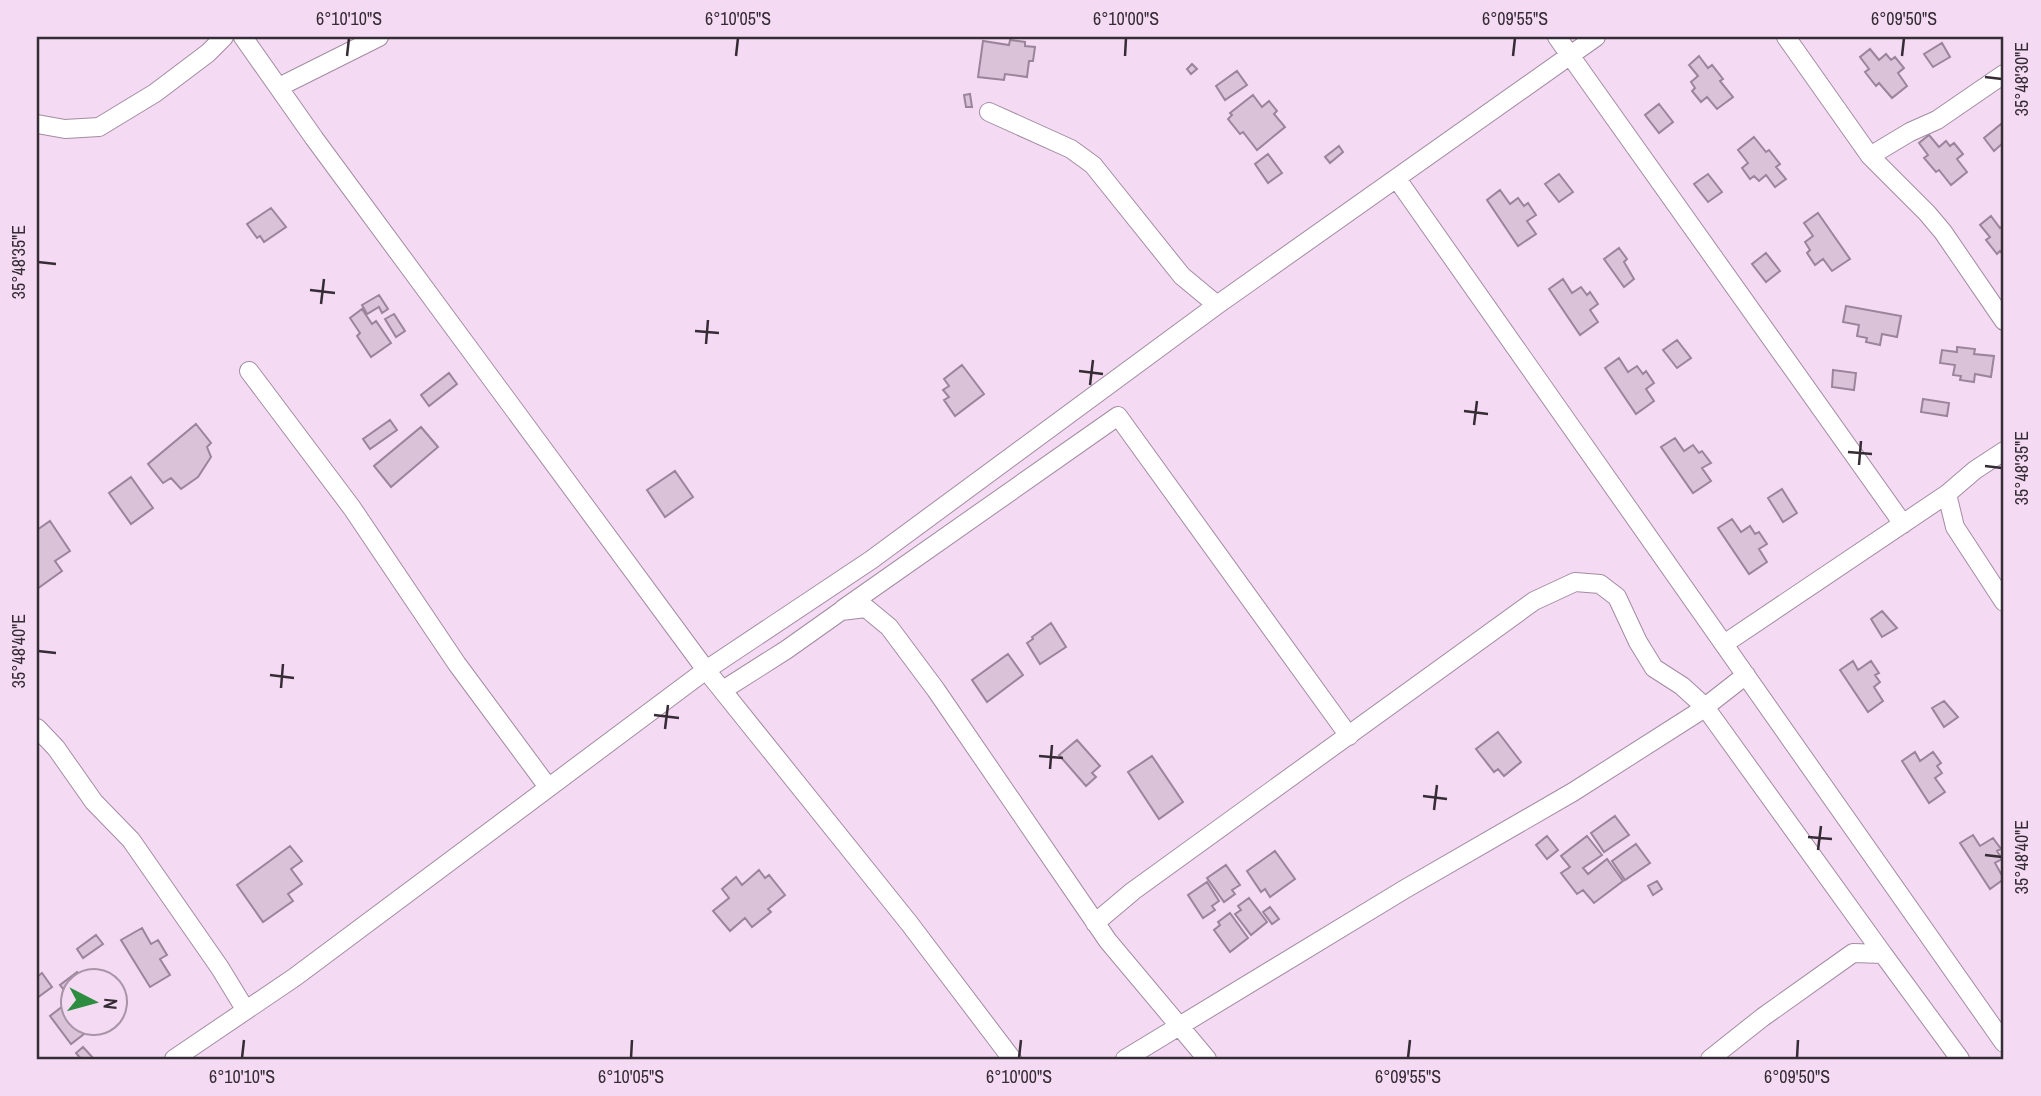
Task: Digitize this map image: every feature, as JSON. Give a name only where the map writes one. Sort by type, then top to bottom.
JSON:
[{"type":"street","points":[[37,124],[65,129],[99,127],[155,93],[208,53],[224,37]]},
{"type":"street","points":[[243,37],[314,138],[706,670],[909,923],[1012,1059]]},
{"type":"street","points":[[279,88],[379,37]]},
{"type":"street","points":[[1557,37],[1903,524]]},
{"type":"street","points":[[174,1059],[295,976],[706,670],[871,560],[1217,305],[1596,37]]},
{"type":"street","points":[[1786,37],[1870,156],[1935,222],[2004,321]]},
{"type":"street","points":[[1870,156],[1910,132],[1937,120],[2004,74]]},
{"type":"street","points":[[989,112],[1071,149],[1093,165],[1182,276],[1217,305]]},
{"type":"street","points":[[1397,179],[2004,1042]]},
{"type":"street","points":[[249,371],[352,508],[457,664],[548,788]]},
{"type":"street","points":[[723,690],[786,650],[1118,416],[1349,736]]},
{"type":"street","points":[[1724,644],[1947,494],[1975,470],[2004,451]]},
{"type":"street","points":[[1947,494],[1955,527],[2004,602]]},
{"type":"street","points":[[1096,923],[1133,891],[1534,601],[1575,582],[1600,584],[1617,597],[1638,642],[1654,668],[1682,686],[1705,707],[1960,1059]]},
{"type":"street","points":[[841,611],[866,608],[889,627],[936,690],[1108,941],[1207,1059]]},
{"type":"street","points":[[1125,1059],[1405,889],[1573,792],[1705,707],[1746,675]]},
{"type":"street","points":[[37,728],[56,748],[94,802],[131,840],[220,968],[245,1009]]},
{"type":"street","points":[[1853,953],[1861,925]]},
{"type":"street","points":[[1710,1059],[1763,1017],[1853,953],[1883,954]]},
{"type":"building","points":[[1010,40],[1025,42],[1025,46],[1035,47],[1033,61],[1029,61],[1027,77],[1005,74],[1004,80],[978,77],[983,41],[1009,45]]},
{"type":"building","points":[[1942,43],[1950,57],[1933,67],[1924,54]]},
{"type":"building","points":[[1870,49],[1879,60],[1886,54],[1891,60],[1895,57],[1904,68],[1898,73],[1907,86],[1892,98],[1879,83],[1876,86],[1865,72],[1869,69],[1860,57]]},
{"type":"building","points":[[1699,56],[1708,68],[1712,65],[1733,97],[1717,109],[1707,97],[1701,102],[1692,91],[1695,88],[1691,82],[1698,76],[1689,65]]},
{"type":"building","points":[[1192,64],[1197,69],[1191,74],[1187,69]]},
{"type":"building","points":[[1237,71],[1247,85],[1225,100],[1216,86]]},
{"type":"building","points":[[970,94],[972,107],[966,107],[964,95]]},
{"type":"building","points":[[1253,95],[1262,107],[1269,101],[1277,111],[1274,114],[1285,127],[1257,150],[1228,119],[1232,115],[1230,113]]},
{"type":"building","points":[[1659,104],[1673,122],[1659,133],[1645,115]]},
{"type":"building","points":[[2001,124],[2004,128],[2004,142],[1994,151],[1984,138]]},
{"type":"building","points":[[1929,135],[1939,147],[1946,141],[1950,146],[1954,143],[1963,154],[1957,159],[1967,172],[1951,185],[1939,170],[1936,172],[1924,158],[1928,155],[1919,143]]},
{"type":"building","points":[[1754,137],[1780,164],[1776,167],[1786,179],[1775,187],[1766,175],[1759,181],[1754,176],[1750,179],[1742,168],[1748,163],[1738,150]]},
{"type":"building","points":[[1339,146],[1343,152],[1330,163],[1325,157]]},
{"type":"building","points":[[1268,154],[1282,173],[1268,183],[1255,164]]},
{"type":"building","points":[[1559,174],[1573,192],[1559,202],[1545,184]]},
{"type":"building","points":[[1708,174],[1722,192],[1708,202],[1694,184]]},
{"type":"building","points":[[1500,190],[1510,204],[1518,198],[1524,206],[1528,203],[1536,215],[1527,221],[1536,234],[1518,246],[1487,200]]},
{"type":"building","points":[[271,208],[286,227],[264,242],[260,236],[257,238],[247,224]]},
{"type":"building","points":[[1818,213],[1850,259],[1832,271],[1823,259],[1815,265],[1807,253],[1810,250],[1805,242],[1813,236],[1804,223]]},
{"type":"building","points":[[1991,216],[2000,228],[2004,225],[2004,256],[2000,251],[1997,254],[1986,240],[1990,237],[1980,225]]},
{"type":"building","points":[[1619,248],[1627,259],[1624,262],[1634,279],[1624,287],[1604,259]]},
{"type":"building","points":[[1766,253],[1780,271],[1766,282],[1752,264]]},
{"type":"building","points":[[1563,279],[1572,293],[1581,287],[1587,295],[1590,292],[1598,304],[1590,310],[1598,322],[1580,335],[1549,289]]},
{"type":"building","points":[[379,295],[388,309],[382,313],[379,307],[367,314],[362,305]]},
{"type":"building","points":[[1846,306],[1901,316],[1897,337],[1882,334],[1880,345],[1866,342],[1867,338],[1857,336],[1859,325],[1843,322]]},
{"type":"building","points":[[362,309],[372,324],[376,321],[391,343],[371,357],[357,336],[360,333],[350,318]]},
{"type":"building","points":[[394,314],[405,331],[396,337],[385,319]]},
{"type":"building","points":[[1677,340],[1691,358],[1677,368],[1663,350]]},
{"type":"building","points":[[1957,347],[1975,349],[1974,354],[1994,356],[1991,377],[1975,374],[1974,382],[1960,380],[1961,376],[1953,375],[1955,365],[1940,363],[1942,350],[1957,352]]},
{"type":"building","points":[[1619,358],[1628,372],[1637,366],[1643,374],[1646,371],[1654,383],[1646,389],[1654,401],[1636,414],[1605,368]]},
{"type":"building","points":[[962,365],[984,394],[955,416],[944,400],[949,397],[943,390],[949,386],[944,379]]},
{"type":"building","points":[[1833,370],[1856,373],[1854,390],[1832,387]]},
{"type":"building","points":[[449,373],[457,384],[429,406],[421,395]]},
{"type":"building","points":[[1923,399],[1949,403],[1947,416],[1921,412]]},
{"type":"building","points":[[390,420],[397,430],[370,449],[363,439]]},
{"type":"building","points":[[196,424],[211,443],[207,447],[211,457],[198,477],[181,489],[171,478],[163,483],[148,464]]},
{"type":"building","points":[[421,427],[438,447],[391,487],[374,466]]},
{"type":"building","points":[[1675,438],[1684,451],[1693,445],[1699,453],[1702,451],[1711,463],[1702,468],[1711,481],[1693,493],[1661,447]]},
{"type":"building","points":[[675,471],[693,497],[665,517],[647,490]]},
{"type":"building","points":[[131,477],[153,508],[131,524],[109,493]]},
{"type":"building","points":[[1782,489],[1797,513],[1783,522],[1768,498]]},
{"type":"building","points":[[1732,519],[1741,532],[1750,526],[1755,534],[1759,532],[1767,544],[1759,549],[1767,562],[1749,574],[1718,528]]},
{"type":"building","points":[[50,521],[70,551],[55,561],[62,571],[37,589],[37,530]]},
{"type":"building","points":[[1882,611],[1897,628],[1882,637],[1871,619]]},
{"type":"building","points":[[1051,623],[1066,647],[1040,664],[1027,643]]},
{"type":"building","points":[[1008,654],[1023,675],[987,702],[972,680]]},
{"type":"building","points":[[1853,661],[1858,670],[1871,661],[1879,673],[1875,675],[1880,682],[1874,687],[1883,701],[1868,712],[1840,670]]},
{"type":"building","points":[[1944,701],[1958,717],[1944,727],[1932,708]]},
{"type":"building","points":[[1498,732],[1521,762],[1504,776],[1498,769],[1494,772],[1476,749]]},
{"type":"building","points":[[1077,740],[1100,766],[1092,773],[1096,777],[1086,786],[1059,755]]},
{"type":"building","points":[[1915,752],[1920,761],[1933,752],[1941,763],[1937,766],[1942,773],[1935,778],[1945,792],[1929,803],[1902,761]]},
{"type":"building","points":[[1152,756],[1183,802],[1159,819],[1128,772]]},
{"type":"building","points":[[1615,816],[1629,835],[1604,852],[1591,833]]},
{"type":"building","points":[[1973,835],[1980,846],[1993,838],[2001,849],[1997,851],[2002,859],[1995,863],[2004,879],[1990,889],[1960,843]]},
{"type":"building","points":[[1547,836],[1558,850],[1547,859],[1536,845]]},
{"type":"building","points":[[1587,836],[1602,855],[1583,868],[1588,874],[1607,859],[1623,881],[1594,903],[1583,890],[1577,894],[1561,873],[1570,867],[1561,856]]},
{"type":"building","points":[[1636,844],[1650,863],[1625,880],[1612,861]]},
{"type":"building","points":[[290,846],[302,861],[291,869],[302,884],[288,894],[293,901],[263,922],[237,885]]},
{"type":"building","points":[[1275,851],[1295,879],[1270,897],[1265,889],[1261,892],[1247,871]]},
{"type":"building","points":[[1226,865],[1240,885],[1232,890],[1235,894],[1224,902],[1207,878]]},
{"type":"building","points":[[759,870],[765,878],[769,875],[785,895],[768,909],[771,912],[752,927],[745,918],[730,931],[713,911],[729,898],[722,889],[736,877],[742,885]]},
{"type":"building","points":[[1657,881],[1662,889],[1653,895],[1648,886]]},
{"type":"building","points":[[1207,882],[1219,901],[1212,906],[1215,910],[1203,918],[1188,895]]},
{"type":"building","points":[[1249,898],[1267,922],[1251,935],[1235,914],[1241,910],[1238,906]]},
{"type":"building","points":[[1270,907],[1279,919],[1272,924],[1263,912]]},
{"type":"building","points":[[1230,913],[1248,938],[1230,952],[1214,930],[1220,925],[1218,922]]},
{"type":"building","points":[[142,928],[151,944],[158,940],[167,955],[160,959],[170,975],[150,987],[121,940]]},
{"type":"building","points":[[96,935],[103,944],[83,958],[77,949]]},
{"type":"building","points":[[42,973],[52,987],[37,998],[37,977]]},
{"type":"building","points":[[60,1008],[60,1029],[50,1016]]},
{"type":"building","points":[[65,1036],[81,1036],[71,1044]]},
{"type":"building","points":[[83,1047],[94,1059],[81,1059],[76,1053]]}]
